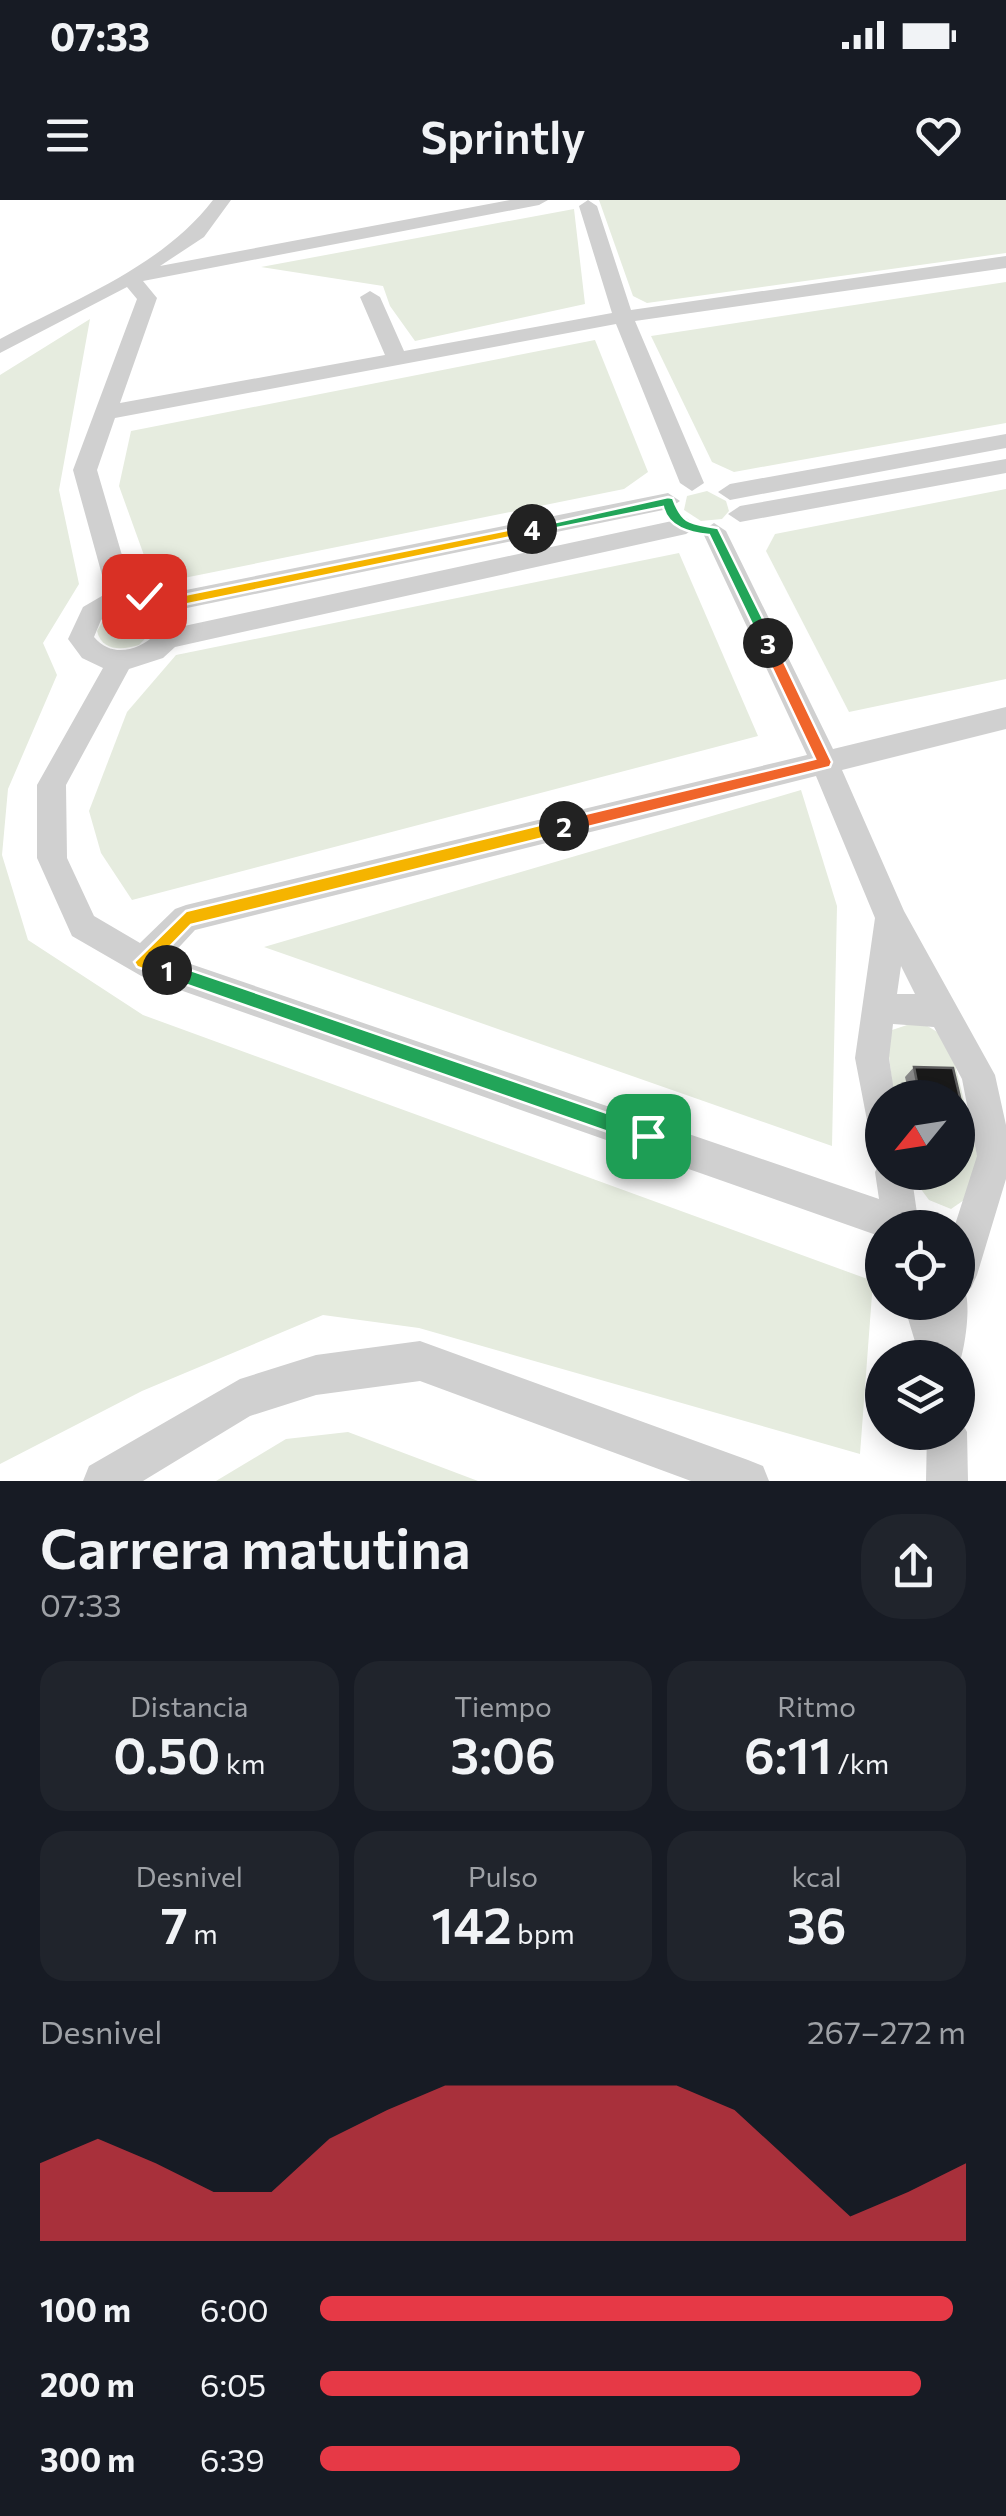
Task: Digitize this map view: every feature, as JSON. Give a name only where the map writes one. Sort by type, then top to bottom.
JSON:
[{"type":"street","points":[[0,347],[130,278],[198,233],[222,200]]},
{"type":"street","points":[[130,278],[540,200]]},
{"type":"street","points":[[588,206],[623,317],[692,483]]},
{"type":"street","points":[[105,413],[623,317],[1006,262]]},
{"type":"street","points":[[121,597],[84,470],[148,298],[130,278]]},
{"type":"street","points":[[370,297],[398,359]]},
{"type":"street","points":[[735,503],[1006,441]]},
{"type":"street","points":[[735,503],[731,525],[700,528],[167,639],[148,655],[120,662],[94,656],[81,639],[87,618],[107,602],[121,597],[144,596],[164,604],[668,501],[676,490],[692,483],[712,484],[735,503],[1006,466]]},
{"type":"street","points":[[668,501],[671,515],[700,528],[825,762],[891,918],[978,1074],[995,1156],[974,1210]]},
{"type":"street","points":[[164,604],[172,620],[167,639]]},
{"type":"street","points":[[120,662],[50,785],[52,858],[82,926],[143,962],[865,1212]]},
{"type":"street","points":[[143,962],[186,918],[1006,718]]},
{"type":"street","points":[[875,1080],[872,1058],[891,918]]},
{"type":"street","points":[[880,1010],[910,1008],[942,1013]]},
{"type":"street","points":[[104,1481],[240,1399],[316,1375],[420,1361],[748,1481]]},
{"type":"street","points":[[946,1450],[947,1481]]},
{"type":"shaded area","points":[[599,200],[1006,200],[1006,253],[647,303],[633,296]]},
{"type":"shaded area","points":[[574,209],[585,304],[415,341],[390,306],[383,286],[261,267]]},
{"type":"shaded area","points":[[1006,282],[1006,423],[734,472],[712,462],[651,336]]},
{"type":"shaded area","points":[[90,319],[59,490],[79,584],[43,643],[57,675],[8,789],[2,855],[28,940],[143,1015],[865,1278],[865,1320],[870,1320],[869,1340],[865,1340],[860,1454],[419,1328],[323,1315],[142,1391],[0,1464],[0,375]]},
{"type":"shaded area","points":[[595,340],[648,472],[624,489],[169,581],[150,572],[119,486],[131,431]]},
{"type":"shaded area","points":[[1006,489],[1006,679],[849,712],[766,551],[775,534]]},
{"type":"shaded area","points":[[707,491],[726,501],[729,511],[722,519],[701,521],[684,510],[687,496]]},
{"type":"shaded area","points":[[679,553],[758,736],[132,900],[101,853],[89,811],[127,712],[176,655]]},
{"type":"shaded area","points":[[123,607],[148,609],[157,626],[139,645],[114,648],[103,643],[97,631],[105,617]]},
{"type":"shaded area","points":[[801,790],[837,906],[832,1146],[264,947]]},
{"type":"shaded area","points":[[919,1021],[939,1033],[952,1052],[959,1080],[892,1080],[886,1032]]},
{"type":"shaded area","points":[[975,1146],[981,1171],[975,1183]]},
{"type":"shaded area","points":[[922,1190],[971,1190],[951,1209],[929,1200]]},
{"type":"shaded area","points":[[348,1432],[478,1481],[216,1481],[286,1439]]},
{"type":"building","points":[[914,1067],[953,1068],[956,1080],[917,1080]]},
{"type":"route","points":[[144,596],[164,604],[668,501],[671,515],[677,521],[694,529],[714,531],[825,762],[186,918],[143,962],[648,1136]]}]
